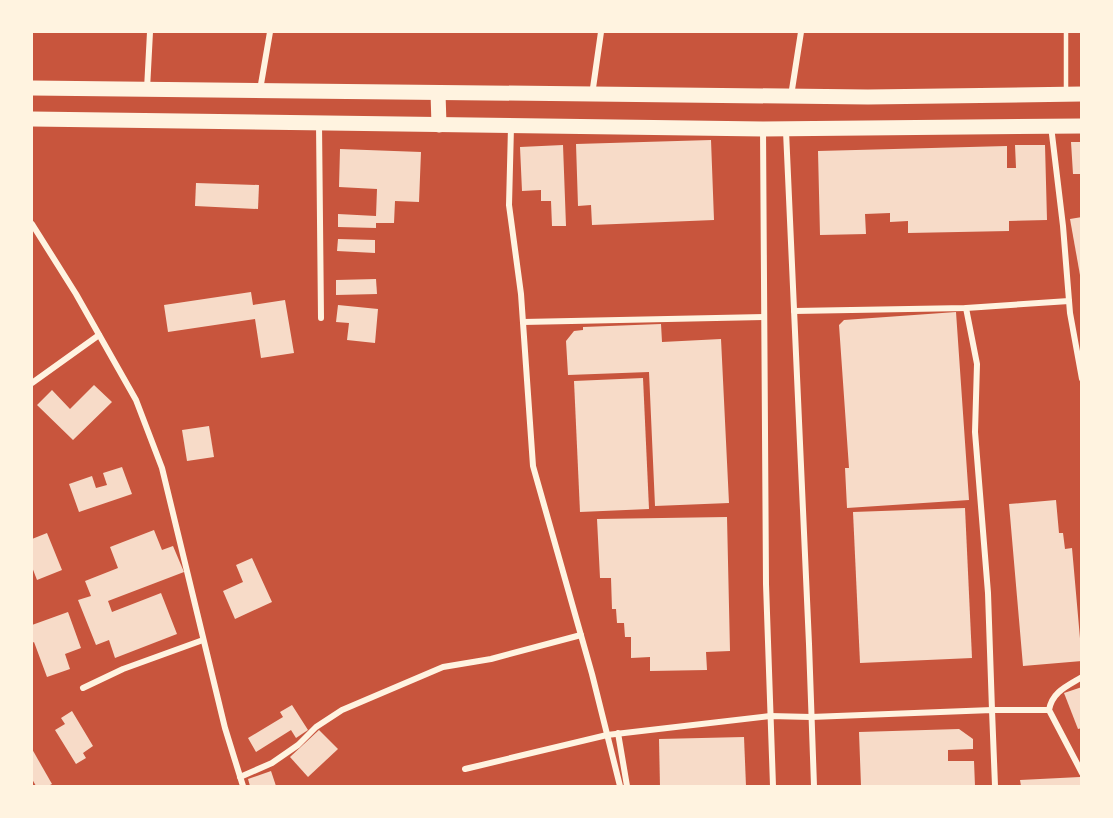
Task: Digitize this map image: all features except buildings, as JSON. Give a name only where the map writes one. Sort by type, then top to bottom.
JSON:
[{"type":"highway","points":[[32,88],[592,95],[1074,94]]},
{"type":"highway","points":[[438,93],[439,125]]},
{"type":"highway","points":[[32,120],[763,129],[1082,126]]},
{"type":"street","points":[[147,90],[150,32]]},
{"type":"street","points":[[260,92],[270,32]]},
{"type":"street","points":[[592,95],[601,32]]},
{"type":"street","points":[[791,96],[801,32]]},
{"type":"street","points":[[319,124],[321,318]]},
{"type":"street","points":[[511,126],[508,205],[523,322],[533,466],[581,635],[620,786]]},
{"type":"street","points":[[1051,126],[1069,301],[1082,379]]},
{"type":"street","points":[[786,128],[814,786]]},
{"type":"street","points":[[763,129],[765,584],[773,786]]},
{"type":"street","points":[[32,224],[136,400],[162,468],[225,728],[243,786]]},
{"type":"street","points":[[794,311],[966,308],[1069,301]]},
{"type":"street","points":[[966,308],[977,364],[975,432],[988,593],[995,786]]},
{"type":"street","points":[[523,322],[764,317]]},
{"type":"street","points":[[32,383],[99,334]]},
{"type":"street","points":[[1074,336],[1082,334]]},
{"type":"street","points":[[240,777],[272,763],[298,745],[316,727],[342,710],[442,667],[491,659],[581,635]]},
{"type":"street","points":[[83,688],[123,669],[203,640]]},
{"type":"street","points":[[1082,677],[1057,693],[1050,701],[1049,710],[1082,773]]},
{"type":"street","points":[[465,769],[607,735],[770,716],[811,717],[1049,710]]},
{"type":"street","points":[[618,734],[627,786]]},
{"type":"lane","points":[[1066,32],[1074,94]]}]
